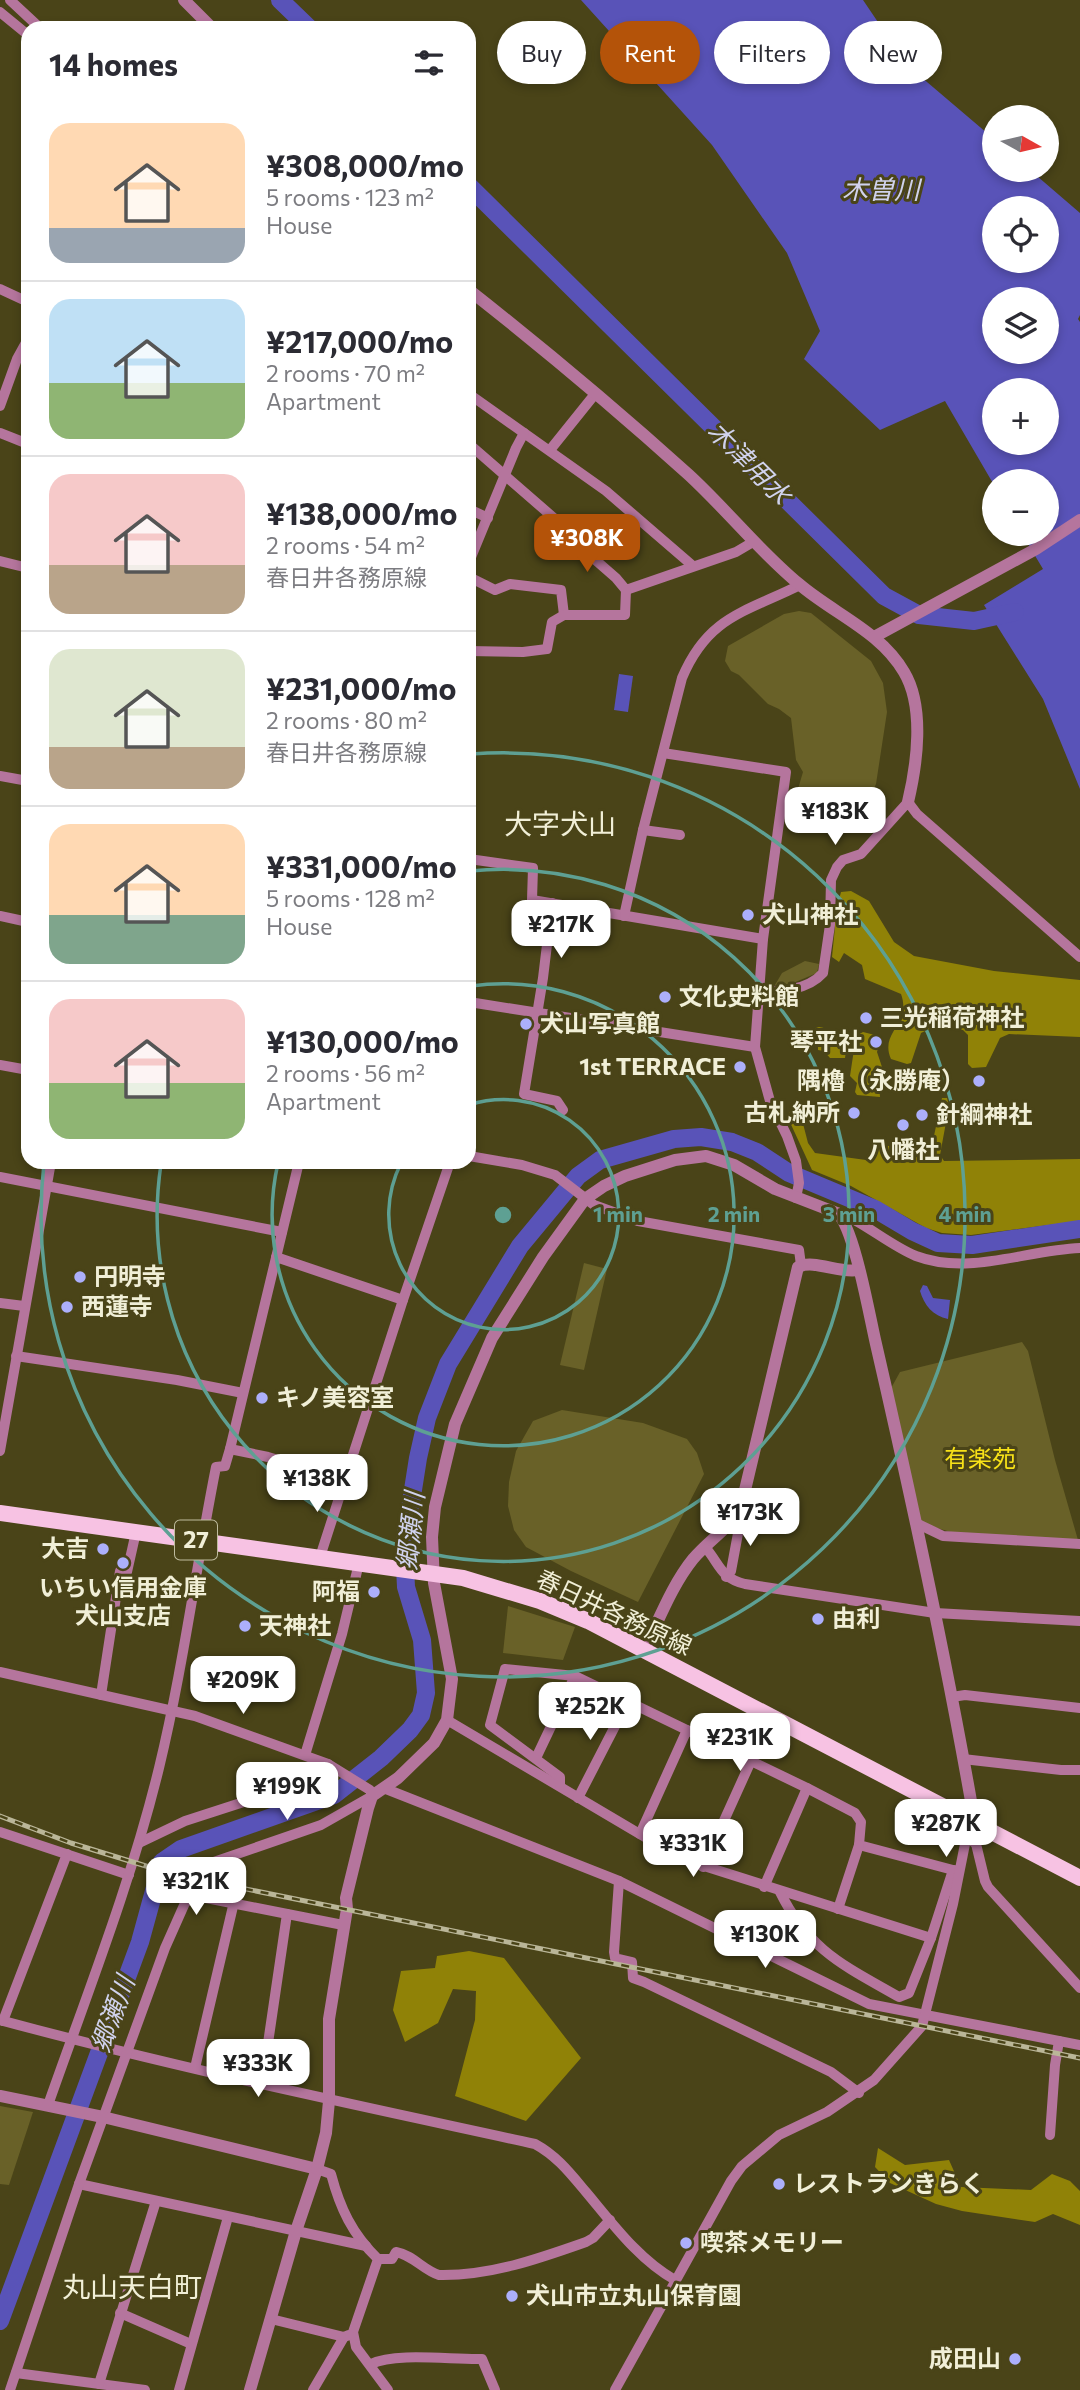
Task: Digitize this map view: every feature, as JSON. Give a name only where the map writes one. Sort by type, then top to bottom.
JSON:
[{"type":"main road","name":"春日井各務原線","points":[[0,1513],[426,1573],[491,1585],[540,1601],[589,1621],[1080,1878]]},
{"type":"street","points":[[10,0],[33,21]]},
{"type":"street","points":[[184,0],[205,21]]},
{"type":"street","points":[[0,12],[21,29]]},
{"type":"street","points":[[0,289],[21,299]]},
{"type":"street","points":[[476,296],[690,477],[800,586],[874,637],[890,652],[905,673],[917,705],[918,726],[908,802],[861,853],[843,860],[837,867],[831,880],[830,925],[823,973],[810,982],[780,992],[758,990]]},
{"type":"street","points":[[1,400],[21,351]]},
{"type":"street","points":[[550,450],[595,394]]},
{"type":"street","points":[[476,399],[606,491],[693,566]]},
{"type":"street","points":[[0,433],[21,441]]},
{"type":"street","points":[[476,546],[524,433]]},
{"type":"street","points":[[476,450],[555,519],[576,543],[626,590],[625,615],[564,615],[552,622],[547,649],[523,652],[476,651]]},
{"type":"street","points":[[476,512],[488,518]]},
{"type":"street","points":[[874,637],[1036,549],[1080,520]]},
{"type":"street","points":[[626,590],[736,552],[753,542]]},
{"type":"street","points":[[0,561],[21,566]]},
{"type":"street","points":[[476,580],[495,590],[510,584],[561,590],[564,615]]},
{"type":"street","points":[[624,916],[682,678],[691,657],[701,642],[735,614],[800,586]]},
{"type":"street","points":[[663,753],[786,772],[763,939],[755,1046],[771,1101],[796,1161],[799,1183],[796,1198]]},
{"type":"street","points":[[0,776],[21,780]]},
{"type":"street","points":[[908,802],[917,814],[1080,957]]},
{"type":"street","points":[[643,830],[680,835]]},
{"type":"street","points":[[476,860],[533,868],[532,900],[763,939]]},
{"type":"street","points":[[552,903],[538,1013],[524,1094],[557,1101],[562,1110]]},
{"type":"street","points":[[0,916],[21,920]]},
{"type":"street","points":[[476,1003],[755,1046]]},
{"type":"street","points":[[0,1065],[21,1069]]},
{"type":"street","points":[[386,1788],[433,1743],[447,1720],[452,1679],[426,1573],[435,1507],[455,1424],[492,1338],[581,1197],[625,1176],[696,1156],[715,1158],[734,1164],[775,1189],[837,1213],[844,1220],[859,1270],[918,1524],[971,1801],[967,1837],[909,1993],[899,1997],[830,1957],[813,1941],[788,1909],[780,1892]]},
{"type":"street","points":[[476,1157],[522,1165],[555,1175],[581,1197],[608,1211],[638,1221],[799,1250],[801,1265],[797,1270],[744,1496],[733,1520],[695,1557],[681,1577],[644,1650]]},
{"type":"street","points":[[0,1451],[3,1415],[50,1169]]},
{"type":"street","points":[[48,2105],[73,2040],[139,1843],[171,1711],[216,1467],[225,1466],[230,1449],[297,1169]]},
{"type":"street","points":[[320,1557],[448,1169]]},
{"type":"street","points":[[0,1177],[282,1232]]},
{"type":"street","points":[[844,1220],[851,1218],[915,1255],[938,1262],[963,1265],[1080,1248]]},
{"type":"street","points":[[276,1257],[403,1300]]},
{"type":"street","points":[[801,1265],[849,1272],[859,1270]]},
{"type":"street","points":[[0,1303],[24,1306]]},
{"type":"street","points":[[16,1356],[177,1380],[243,1394]]},
{"type":"street","points":[[230,1449],[344,1479]]},
{"type":"street","points":[[726,1577],[731,1571],[739,1528],[733,1520]]},
{"type":"street","points":[[918,1524],[943,1536],[1080,1544]]},
{"type":"street","points":[[101,1695],[120,1571],[127,1572],[136,1532]]},
{"type":"street","points":[[705,1547],[726,1577],[745,1584],[935,1612],[1080,1621]]},
{"type":"street","points":[[305,1755],[338,1646],[359,1563]]},
{"type":"street","points":[[560,1785],[559,1777],[490,1725],[505,1669],[575,1676],[855,1813],[861,1822],[859,1845],[838,1909]]},
{"type":"street","points":[[0,1672],[195,1716],[328,1764],[368,1791]]},
{"type":"street","points":[[536,1758],[575,1676]]},
{"type":"street","points":[[952,1698],[965,1695],[1080,1708]]},
{"type":"street","points":[[578,1798],[628,1701]]},
{"type":"street","points":[[447,1720],[682,1859],[931,1938]]},
{"type":"street","points":[[640,1834],[687,1730]]},
{"type":"street","points":[[963,1759],[1080,1770]]},
{"type":"street","points":[[703,1867],[751,1761]]},
{"type":"street","points":[[139,1843],[185,1821],[287,1788],[328,1764]]},
{"type":"street","points":[[208,1864],[321,1825],[368,1791],[386,1788],[619,1881],[869,2004],[1080,2045]]},
{"type":"street","points":[[764,1887],[807,1788]]},
{"type":"street","points":[[250,2390],[326,2133],[329,2101],[329,2019],[346,1898],[368,1808],[368,1791]]},
{"type":"street","points":[[0,1832],[129,1875]]},
{"type":"street","points":[[967,1837],[976,1844],[988,1887],[1080,1988]]},
{"type":"street","points":[[859,1845],[956,1871]]},
{"type":"street","points":[[67,1854],[2,2021],[329,2101],[535,2144],[561,2161],[610,2220],[657,2270],[675,2280]]},
{"type":"street","points":[[615,2390],[731,2181],[742,2166],[779,2135],[827,2112],[859,2092],[874,2080],[919,2031],[925,2016],[956,1871]]},
{"type":"street","points":[[619,1881],[614,1952],[615,1958],[632,1962],[633,1978],[831,2072],[859,2092]]},
{"type":"street","points":[[10,2390],[124,2052],[185,1903],[192,1898],[201,1897],[343,1925]]},
{"type":"street","points":[[195,2068],[234,1902]]},
{"type":"street","points":[[262,2084],[288,1914]]},
{"type":"street","points":[[1051,2135],[1059,2040]]},
{"type":"street","points":[[0,2096],[103,2117],[331,2174],[339,2205],[366,2246],[378,2259],[392,2259],[396,2252],[403,2253],[430,2272],[439,2275],[497,2270],[519,2265],[586,2242],[610,2220]]},
{"type":"street","points":[[79,2184],[366,2246]]},
{"type":"street","points":[[99,2384],[156,2201]]},
{"type":"street","points":[[179,2390],[228,2217]]},
{"type":"street","points":[[313,2390],[349,2335],[378,2259]]},
{"type":"street","points":[[120,2313],[191,2344]]},
{"type":"street","points":[[271,2319],[349,2335],[388,2390]]},
{"type":"street","points":[[371,2364],[379,2360],[418,2358],[482,2359],[495,2390]]},
{"type":"street","points":[[16,2373],[145,2390]]},
{"type":"green space","points":[[799,611],[811,613],[871,661],[883,683],[887,712],[876,784],[858,822],[797,818],[798,789],[803,772],[796,760],[791,718],[768,704],[739,675],[731,671],[725,661],[728,646],[784,614]]},
{"type":"green space","points":[[805,961],[819,964],[817,973],[786,986],[775,985],[782,973]]},
{"type":"green space","points":[[584,1263],[607,1269],[584,1370],[560,1365]]},
{"type":"green space","name":"有楽苑","points":[[1022,1342],[1028,1351],[1078,1540],[951,1532],[920,1520],[890,1390],[900,1372]]},
{"type":"green space","points":[[562,1410],[643,1423],[687,1439],[697,1453],[704,1474],[638,1602],[526,1547],[514,1530],[508,1506],[509,1482],[516,1451],[533,1421]]},
{"type":"green space","points":[[508,1606],[575,1627],[563,1660],[503,1653]]},
{"type":"green space","points":[[0,2106],[33,2112],[9,2185],[0,2184]]},
{"type":"shaded area","points":[[851,891],[869,901],[894,942],[914,956],[994,971],[1080,980],[1080,1037],[1009,1034],[1000,1038],[986,1067],[972,1068],[968,1064],[968,1035],[963,1030],[929,1029],[921,1033],[911,1063],[891,1059],[889,1042],[902,1013],[901,994],[865,979],[862,965],[844,953],[839,962],[832,957],[841,892]]},
{"type":"shaded area","points":[[819,1027],[842,1038],[847,1044],[845,1058],[830,1058],[824,1051],[818,1050],[818,1040],[808,1035]]},
{"type":"shaded area","points":[[863,1032],[875,1035],[880,1040],[877,1052],[882,1067],[880,1097],[857,1095],[857,1083],[850,1076],[856,1036]]},
{"type":"shaded area","points":[[942,1098],[947,1098],[949,1106],[940,1155],[944,1161],[1080,1159],[1080,1221],[971,1235],[942,1233],[926,1228],[851,1186],[812,1170],[788,1118],[789,1113],[795,1110],[800,1112],[808,1143],[815,1153],[866,1160],[870,1159],[871,1151],[882,1145],[931,1150]]},
{"type":"shaded area","points":[[469,1951],[504,1958],[581,2058],[526,2121],[455,2096],[475,2020],[476,1991],[453,1989],[438,2023],[405,2042],[393,2010],[401,1971],[435,1968],[437,1956]]},
{"type":"shaded area","points":[[878,2148],[905,2165],[949,2160],[961,2187],[1031,2190],[1052,2174],[1070,2181],[1080,2191],[1080,2225],[1053,2214],[1035,2222],[962,2211],[936,2204],[890,2183],[875,2167]]},
{"type":"water","name":"木曽川","points":[[581,0],[863,0],[877,21],[844,21],[844,84],[929,84],[982,129],[982,182],[1044,182],[1080,213],[1080,789],[1043,699],[984,605],[1043,569],[1029,546],[1059,546],[1059,469],[985,469],[945,401],[880,430],[804,359],[820,331],[787,253],[712,145],[657,84],[700,84],[700,21],[600,21]]},
{"type":"water","points":[[619,674],[633,676],[628,712],[614,710]]},
{"type":"water","points":[[923,1285],[927,1286],[933,1298],[950,1300],[948,1319],[934,1313],[924,1301],[920,1291]]},
{"type":"waterway","name":"木津用水","points":[[280,0],[302,21]]},
{"type":"waterway","name":"木津用水","points":[[476,193],[884,596],[919,615],[974,621],[1015,612]]},
{"type":"waterway","name":"郷瀬川","points":[[0,2321],[140,1942],[162,1862],[181,1849],[334,1795],[381,1758],[410,1730],[421,1715],[426,1693],[422,1640],[406,1587],[404,1547],[427,1418],[448,1364],[520,1246],[578,1176],[600,1160],[674,1139],[701,1137],[732,1142],[757,1152],[789,1173],[875,1209],[938,1243],[972,1245],[1080,1229]]},
{"type":"railway","points":[[0,1816],[71,1843],[172,1874],[1080,2058]]},
{"type":"place","name":"犬山神社","points":[[748,915]]},
{"type":"place","name":"文化史料館","points":[[665,997]]},
{"type":"place","name":"三光稲荷神社","points":[[866,1018]]},
{"type":"place","name":"犬山写真館","points":[[526,1024]]},
{"type":"place","name":"琴平社","points":[[876,1042]]},
{"type":"place","name":"1st TERRACE","points":[[740,1067]]},
{"type":"place","name":"隅櫓（永勝庵）","points":[[979,1081]]},
{"type":"place","name":"古札納所","points":[[854,1113]]},
{"type":"place","name":"針綱神社","points":[[922,1115]]},
{"type":"place","name":"八幡社","points":[[903,1125]]},
{"type":"place","name":"円明寺","points":[[80,1277]]},
{"type":"place","name":"西蓮寺","points":[[67,1307]]},
{"type":"place","name":"キノ美容室","points":[[262,1398]]},
{"type":"place","name":"大吉","points":[[103,1549]]},
{"type":"place","name":"いちい信用金庫 犬山支店","points":[[123,1563]]},
{"type":"place","name":"阿福","points":[[374,1592]]},
{"type":"place","name":"由利","points":[[818,1619]]},
{"type":"place","name":"天神社","points":[[245,1626]]},
{"type":"place","name":"レストランきらく","points":[[779,2184]]},
{"type":"place","name":"喫茶メモリー","points":[[686,2243]]},
{"type":"place","name":"犬山市立丸山保育園","points":[[512,2296]]},
{"type":"place","name":"成田山","points":[[1015,2359]]},
{"type":"district","name":"大字犬山","points":[[560,824]]},
{"type":"district","name":"丸山天白町","points":[[132,2287]]}]
